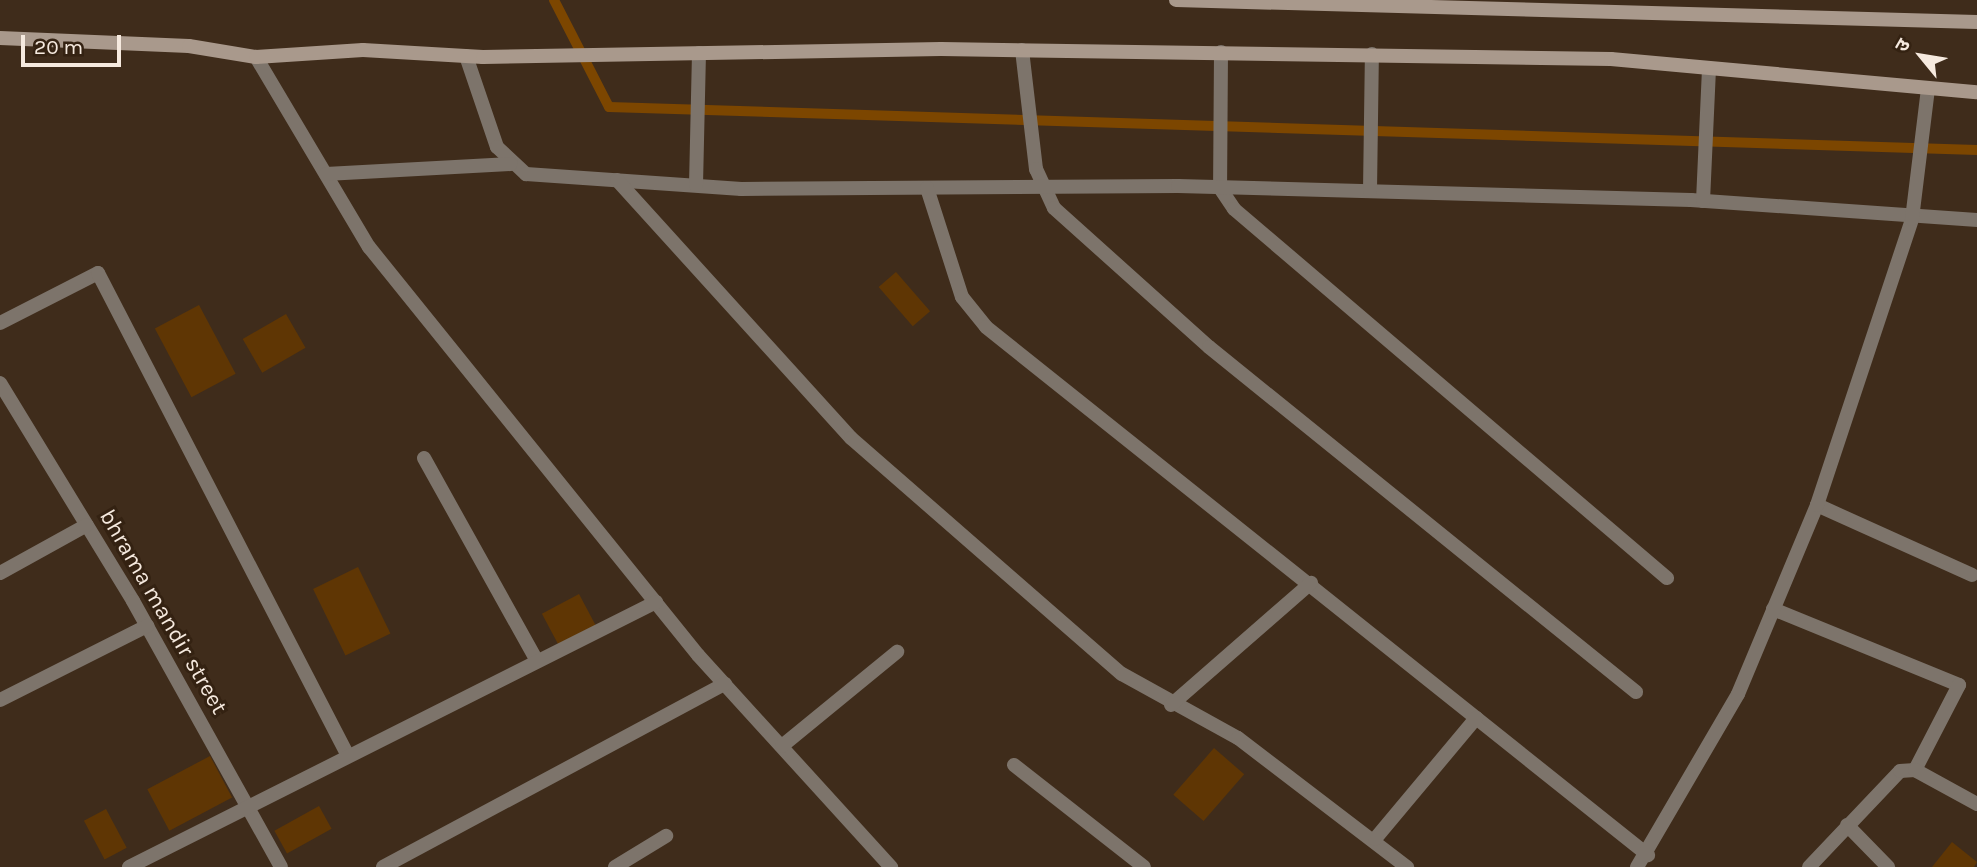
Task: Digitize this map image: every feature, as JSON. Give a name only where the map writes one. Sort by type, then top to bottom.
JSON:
[{"type":"street","points":[[1176,0],[1977,22]]},
{"type":"street","points":[[0,38],[189,46],[256,57],[363,50],[483,57],[1023,50],[1372,54],[1709,68],[1977,92]]},
{"type":"street","points":[[1023,50],[1039,187],[1054,208],[1209,347],[1636,692]]},
{"type":"street","points":[[1221,52],[1220,188],[1250,228],[1667,578]]},
{"type":"street","points":[[696,186],[699,53]]},
{"type":"street","points":[[1370,191],[1372,54]]},
{"type":"street","points":[[466,56],[497,147],[511,164],[526,174],[696,186],[1220,188],[1703,201],[1912,219],[1977,220]]},
{"type":"street","points":[[256,57],[369,247],[725,684],[891,867]]},
{"type":"street","points":[[1703,201],[1709,68]]},
{"type":"street","points":[[1637,867],[1648,855],[1738,694],[1817,505],[1912,219],[1928,89]]},
{"type":"street","points":[[326,174],[511,164]]},
{"type":"street","points":[[617,180],[851,438],[1122,674],[1171,705],[1238,738],[1375,839],[1407,867]]},
{"type":"street","points":[[927,188],[962,296],[986,327],[1311,583],[1648,855]]},
{"type":"street","points":[[0,323],[98,273],[347,754]]},
{"type":"street","name":"bhrama mandir street","points":[[2,390],[147,626],[281,867]]},
{"type":"street","points":[[424,458],[537,661]]},
{"type":"street","points":[[1817,505],[1972,575]]},
{"type":"street","points":[[0,573],[87,525]]},
{"type":"street","points":[[1171,705],[1311,583]]},
{"type":"street","points":[[129,867],[246,804],[656,602]]},
{"type":"street","points":[[1773,610],[1959,685],[1915,770],[1886,779],[1809,867]]},
{"type":"street","points":[[0,700],[147,626]]},
{"type":"street","points":[[782,746],[897,652]]},
{"type":"street","points":[[383,867],[725,684]]},
{"type":"street","points":[[1375,839],[1476,718]]},
{"type":"street","points":[[1014,765],[1144,867]]},
{"type":"street","points":[[1915,770],[1977,804]]},
{"type":"street","points":[[1847,825],[1888,867]]},
{"type":"street","points":[[615,867],[667,836]]},
{"type":"building","points":[[896,272],[930,311],[913,326],[879,287]]},
{"type":"building","points":[[199,305],[236,374],[191,397],[155,328]]},
{"type":"building","points":[[286,314],[306,348],[262,373],[243,339]]},
{"type":"building","points":[[358,567],[390,634],[345,655],[313,589]]},
{"type":"building","points":[[579,594],[596,626],[559,646],[542,614]]},
{"type":"building","points":[[1214,748],[1244,774],[1204,821],[1173,795]]},
{"type":"building","points":[[210,756],[232,797],[169,831],[147,789]]},
{"type":"building","points":[[319,806],[332,829],[287,853],[274,831]]},
{"type":"building","points":[[106,809],[127,848],[105,860],[84,821]]},
{"type":"building","points":[[1952,842],[1977,862],[1974,867],[1932,867]]},
{"type":"waterway","points":[[554,0],[609,107],[1977,150]]}]
